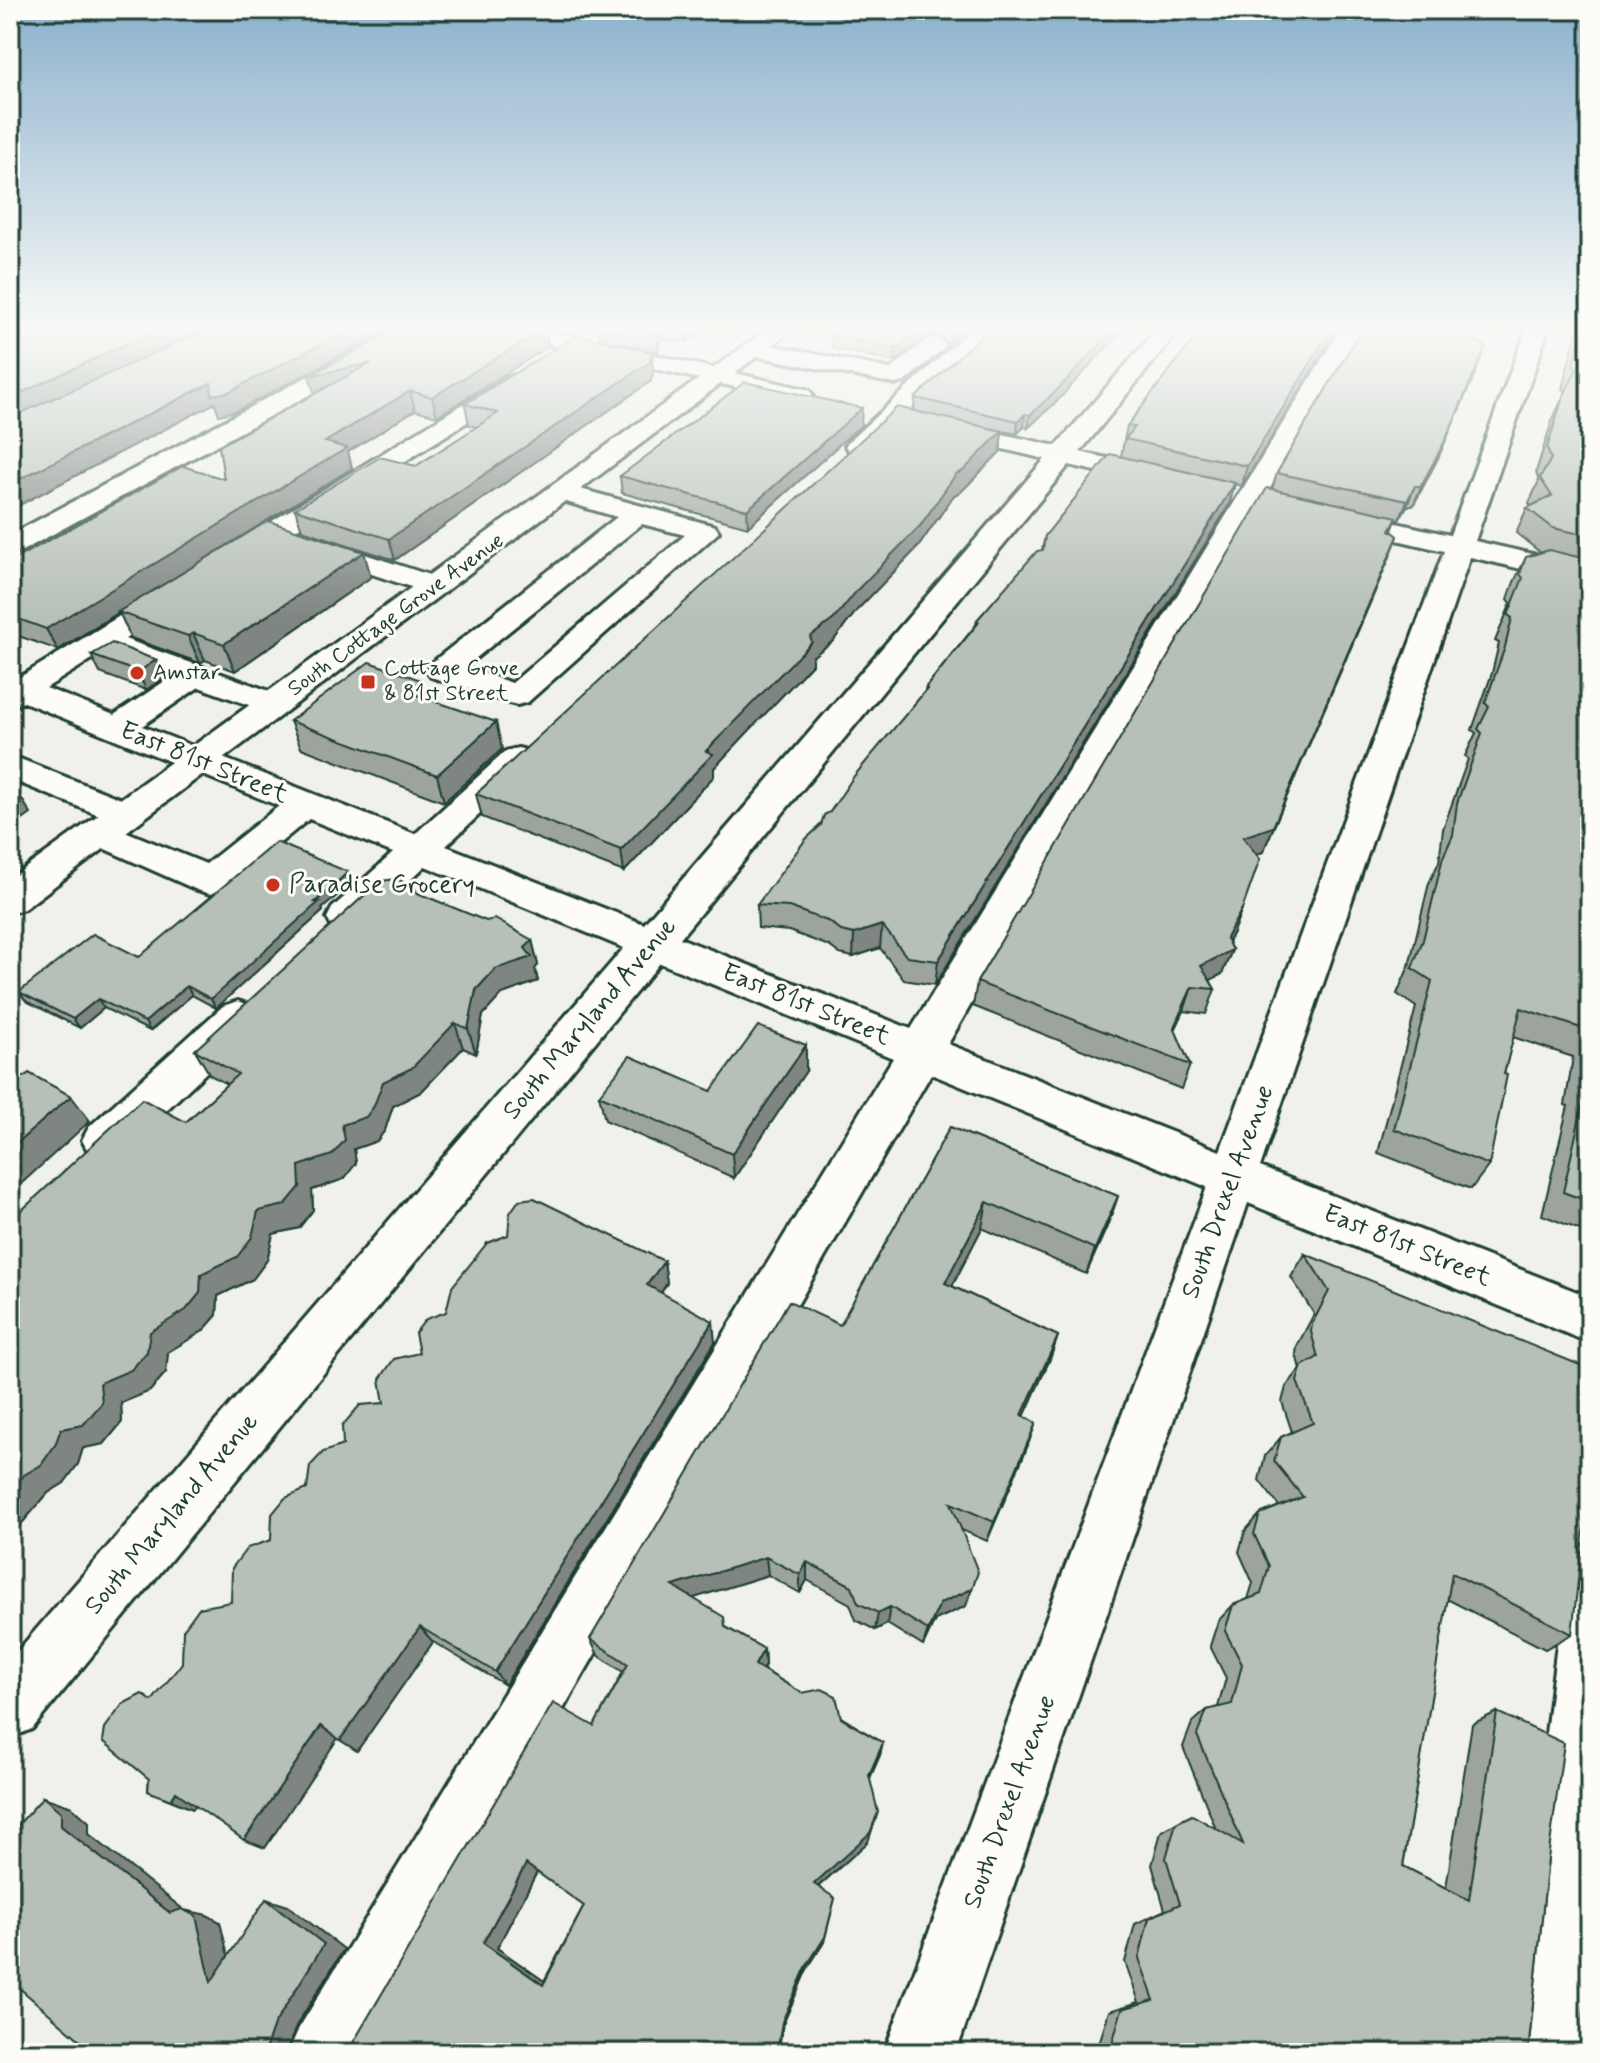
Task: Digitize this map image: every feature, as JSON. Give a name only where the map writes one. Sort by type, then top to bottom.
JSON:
[{"type":"main road","name":"South Cottage Grove Avenue","points":[[10,899],[651,426]]},
{"type":"street","points":[[10,546],[232,426]]},
{"type":"street","points":[[219,566],[443,426]]},
{"type":"street","points":[[831,470],[862,426]]},
{"type":"street","points":[[950,426],[1178,482]]},
{"type":"street","name":"South Maryland Avenue","points":[[10,1707],[1087,426]]},
{"type":"street","points":[[324,2053],[1294,426]]},
{"type":"street","name":"South Drexel Avenue","points":[[920,2053],[1502,426]]},
{"type":"street","points":[[562,492],[705,532],[517,695],[442,670],[637,514]]},
{"type":"street","points":[[1311,512],[1590,576]]},
{"type":"street","points":[[273,533],[435,586]]},
{"type":"street","points":[[18,689],[192,583]]},
{"type":"street","points":[[18,689],[117,646],[274,704]]},
{"type":"street","points":[[117,728],[195,675]]},
{"type":"street","name":"East 81st Street","points":[[18,689],[1590,1320]]},
{"type":"street","points":[[325,937],[539,739]]},
{"type":"street","points":[[10,766],[210,881],[305,804]]},
{"type":"street","points":[[80,1163],[267,991]]},
{"type":"street","points":[[1543,2053],[1590,1611]]},
{"type":"building","points":[[10,426],[125,426],[10,484]]},
{"type":"building","points":[[255,426],[351,426],[325,442],[347,448],[46,629],[10,616],[10,567],[16,564],[10,562],[183,466],[224,479],[219,446]]},
{"type":"building","points":[[477,426],[555,426],[389,539],[295,509],[380,457],[416,466]]},
{"type":"building","points":[[686,426],[841,426],[747,510],[620,476]]},
{"type":"building","points":[[876,426],[981,426],[1002,431],[963,471],[956,474],[920,526],[859,588],[834,619],[810,637],[812,642],[706,751],[713,754],[621,850],[476,794]]},
{"type":"building","points":[[1129,426],[1272,426],[1247,466],[1125,439],[1135,427]]},
{"type":"building","points":[[1304,426],[1451,426],[1421,486],[1415,486],[1407,501],[1277,473]]},
{"type":"building","points":[[1554,426],[1590,426],[1590,536],[1553,528],[1527,508],[1552,496],[1540,478],[1551,459],[1547,448]]},
{"type":"building","points":[[1110,454],[1235,483],[938,961],[907,957],[882,925],[854,934],[789,907],[757,905],[806,839],[821,825],[824,815],[830,812],[854,776],[979,622],[977,620],[1037,551],[1043,550],[1045,536]]},
{"type":"building","points":[[1267,488],[1397,517],[1390,530],[1398,536],[1273,827],[1243,837],[1260,859],[1243,907],[1226,938],[1232,950],[1201,966],[1215,989],[1192,987],[1174,1027],[1190,1065],[977,982]]},
{"type":"building","points":[[268,521],[364,552],[224,644],[193,633],[188,636],[118,612]]},
{"type":"building","points":[[1549,550],[1590,560],[1590,1031],[1521,1008],[1504,1074],[1507,1075],[1489,1165],[1394,1129],[1432,981],[1412,968],[1423,940],[1443,857],[1453,835],[1457,803],[1482,733],[1478,729],[1489,707],[1485,703],[1505,647],[1512,618],[1508,615],[1523,578],[1520,574],[1526,557]]},
{"type":"building","points":[[112,643],[156,660],[138,672],[91,655]]},
{"type":"building","points":[[369,662],[421,680],[407,692],[496,722],[437,775],[290,721]]},
{"type":"building","points":[[276,842],[348,872],[211,999],[187,986],[145,1022],[98,999],[73,1019],[19,992],[93,934],[139,957]]},
{"type":"building","points":[[397,879],[415,888],[415,892],[486,921],[495,919],[532,940],[525,948],[532,957],[495,969],[476,990],[468,1029],[455,1023],[412,1068],[383,1082],[366,1117],[342,1125],[345,1140],[332,1155],[299,1166],[300,1187],[285,1205],[258,1211],[252,1237],[237,1257],[201,1274],[200,1293],[186,1310],[150,1332],[147,1352],[131,1370],[100,1383],[102,1403],[83,1425],[61,1429],[55,1445],[41,1465],[24,1475],[10,1491],[10,1221],[142,1099],[186,1122],[238,1074],[195,1050],[380,881]]},
{"type":"building","points":[[758,1026],[806,1045],[732,1154],[599,1095],[630,1056],[711,1091]]},
{"type":"building","points":[[1590,1049],[1590,1202],[1563,1192],[1588,1081],[1585,1080]]},
{"type":"building","points":[[10,1069],[24,1077],[29,1073],[71,1096],[10,1149]]},
{"type":"building","points":[[950,1127],[1118,1196],[1095,1249],[987,1202],[945,1283],[1058,1336],[1022,1415],[1036,1423],[994,1522],[951,1503],[978,1572],[972,1589],[940,1603],[928,1630],[890,1607],[878,1613],[858,1603],[852,1586],[807,1562],[800,1575],[766,1557],[673,1586],[724,1617],[725,1627],[764,1649],[755,1665],[802,1693],[822,1689],[836,1696],[841,1718],[883,1743],[869,1775],[878,1812],[870,1833],[814,1884],[835,1898],[825,1937],[806,1967],[782,2022],[777,2053],[347,2053],[553,1703],[594,1726],[628,1664],[590,1639],[789,1301],[840,1325]],"holes":[[[526,1864],[584,1906],[543,1985],[483,1943]]]},
{"type":"building","points":[[534,1198],[664,1261],[647,1285],[713,1321],[495,1672],[420,1627],[340,1740],[321,1726],[244,1840],[176,1792],[171,1800],[148,1791],[149,1779],[103,1741],[105,1728],[123,1704],[142,1694],[152,1701],[182,1663],[183,1630],[199,1608],[231,1602],[232,1568],[247,1548],[271,1540],[272,1514],[285,1498],[307,1489],[310,1466],[323,1452],[343,1445],[342,1426],[360,1405],[384,1403],[380,1379],[394,1359],[419,1353],[415,1333],[426,1319],[446,1312],[452,1287],[487,1243],[508,1235],[510,1213],[519,1200]]},
{"type":"building","points":[[1305,1254],[1590,1369],[1590,1474],[1572,1634],[1452,1573],[1403,1866],[1469,1900],[1497,1712],[1564,1743],[1548,1859],[1528,2053],[1114,2053],[1111,2047],[1122,2009],[1154,2000],[1139,1958],[1149,1918],[1180,1904],[1166,1858],[1176,1823],[1192,1815],[1243,1844],[1197,1735],[1207,1710],[1232,1704],[1242,1664],[1225,1631],[1233,1605],[1261,1594],[1269,1566],[1254,1534],[1260,1514],[1303,1497],[1274,1461],[1281,1437],[1313,1423],[1297,1381],[1302,1366],[1318,1357],[1311,1332],[1312,1324],[1329,1291]]},
{"type":"building","points":[[43,1797],[61,1812],[61,1826],[170,1913],[182,1909],[196,1916],[211,1982],[266,1899],[324,1944],[274,2025],[264,2053],[95,2053],[10,1980],[10,1856],[17,1826]]},
{"type":"place","name":"Amstar","points":[[137,673]]},
{"type":"place","name":"Cottage Grove & 81st Street","points":[[368,682]]},
{"type":"place","name":"Paradise Grocery","points":[[273,885]]}]
